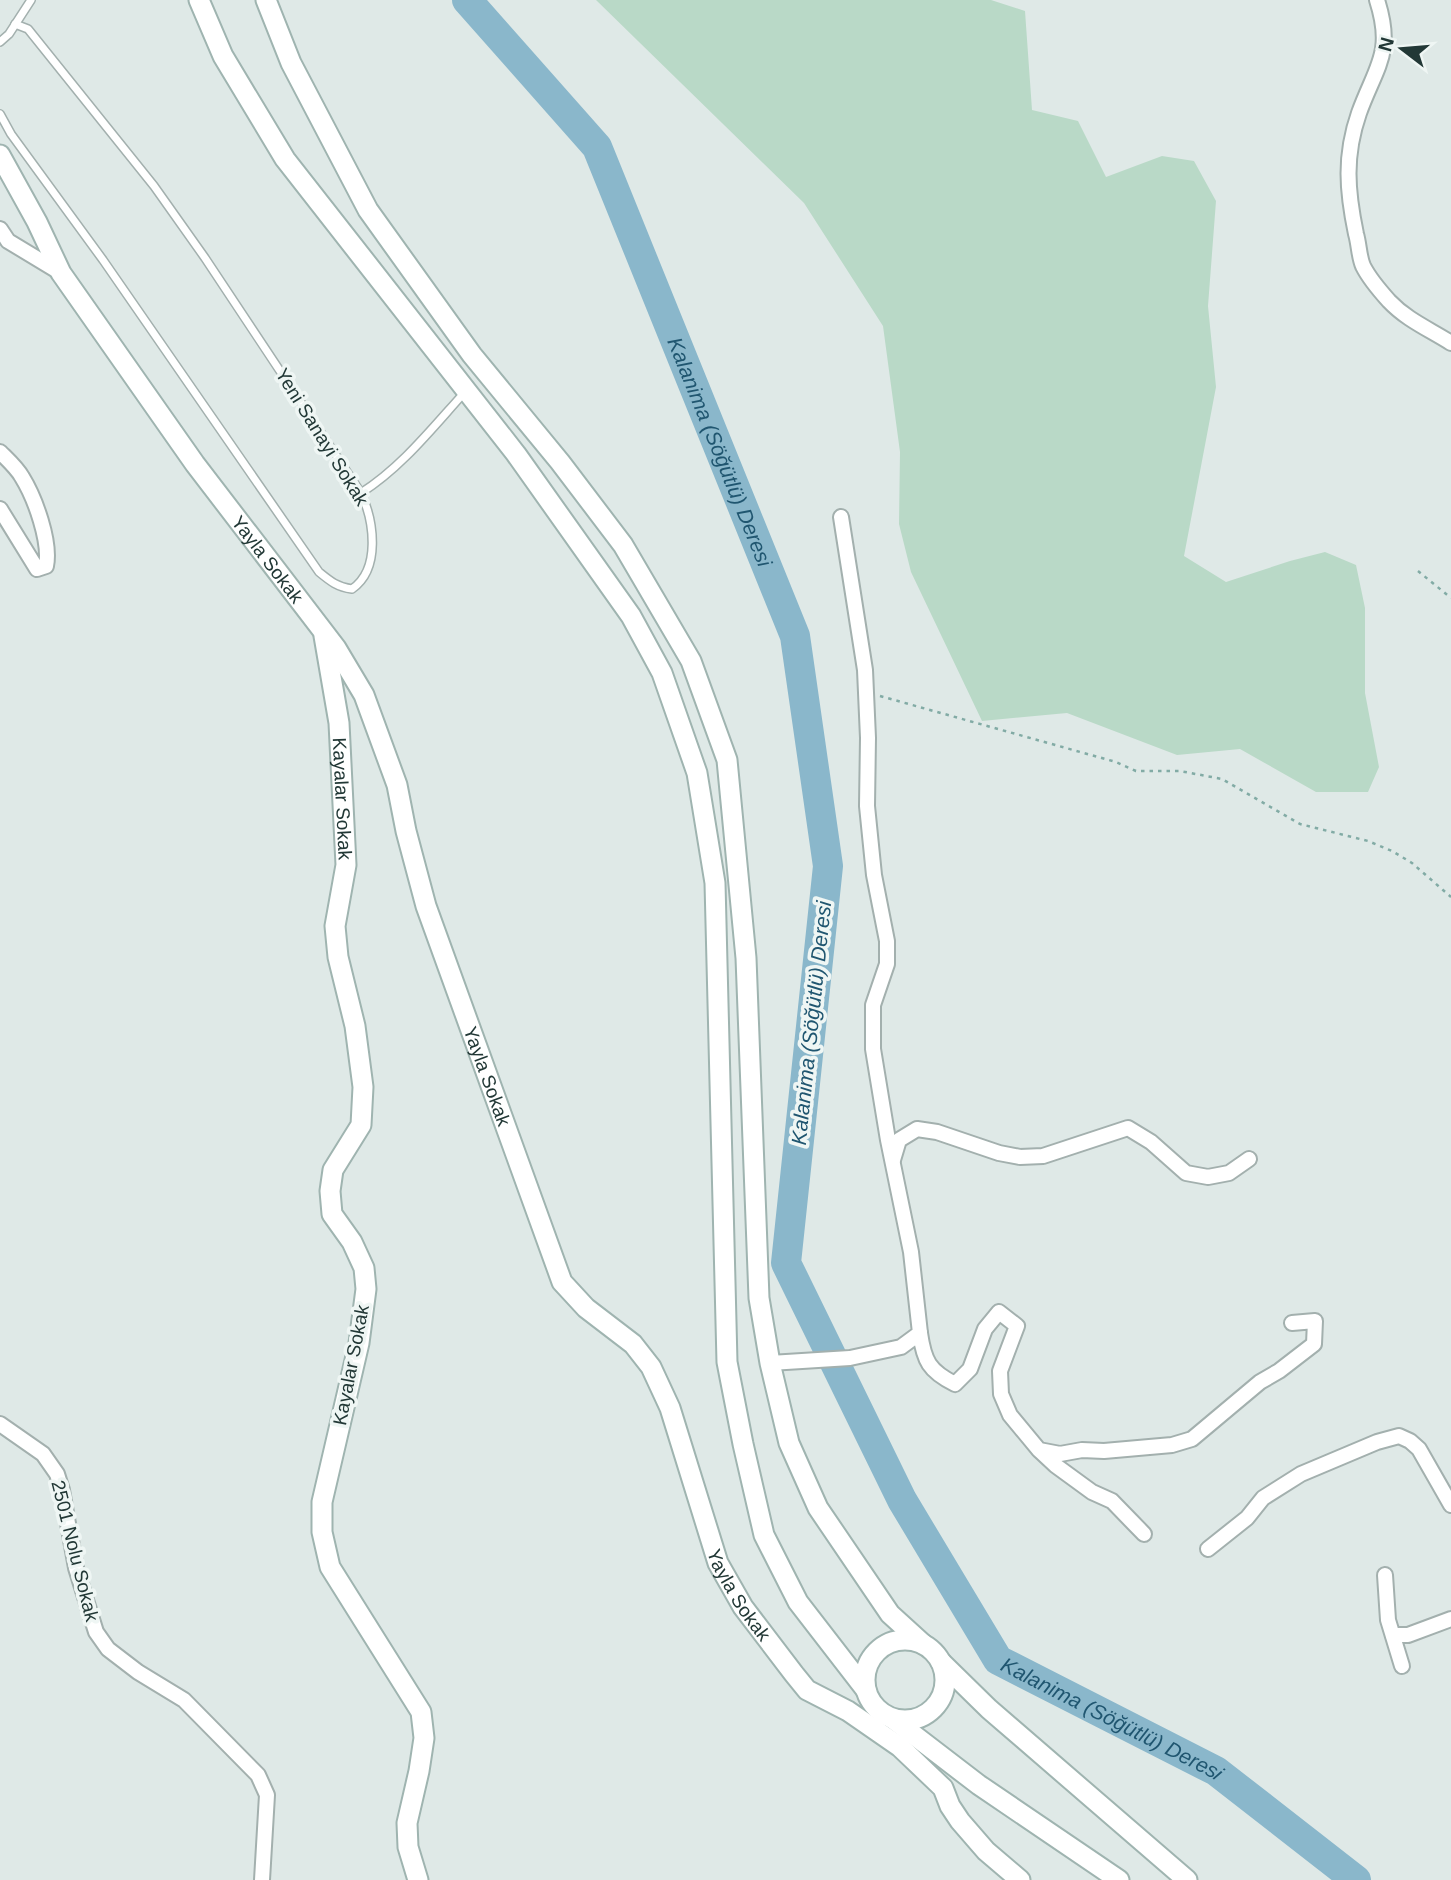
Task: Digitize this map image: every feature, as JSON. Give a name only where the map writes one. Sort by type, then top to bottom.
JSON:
[{"type":"main road","points":[[199,0],[223,56],[285,159],[516,454],[631,615],[662,673],[697,773],[715,883],[727,1362],[752,1489],[764,1535],[798,1602],[881,1713],[893,1719],[979,1785],[1119,1880]]},
{"type":"main road","points":[[266,0],[291,63],[369,211],[472,355],[560,462],[623,545],[691,661],[727,760],[746,958],[759,1298],[770,1363],[789,1443],[818,1508],[890,1614],[933,1652],[989,1709],[1187,1880]]},
{"type":"main road","points":[[0,155],[37,222],[61,273]]},
{"type":"main road","name":"Yayla Sokak","points":[[61,273],[195,464],[323,630],[364,695],[397,785],[426,906],[538,1209],[562,1282],[586,1308],[633,1344],[651,1367],[670,1408],[718,1563],[743,1606],[807,1690],[848,1711],[900,1747],[943,1788],[960,1821],[986,1851],[1020,1880]]},
{"type":"main road","name":"Kayalar Sokak","points":[[323,630],[339,723],[346,865],[335,926],[338,957],[355,1026],[363,1087],[360,1125],[334,1170],[330,1191],[332,1214],[352,1242],[363,1268],[366,1289],[359,1343],[322,1502],[322,1532],[330,1567],[421,1713],[424,1738],[407,1823],[408,1847],[418,1880]]},
{"type":"main road","points":[[866,1690],[868,1663],[876,1652],[886,1644],[898,1640],[923,1644]]},
{"type":"main road","points":[[893,1719],[907,1721],[932,1710],[944,1687],[941,1662]]},
{"type":"street","points":[[1377,0],[1383,20],[1385,42],[1377,74],[1356,125],[1347,178],[1360,253],[1363,265],[1390,302],[1407,317],[1451,343]]},
{"type":"street","name":"Yayla Sokak","points":[[0,229],[8,241],[61,273]]},
{"type":"street","points":[[0,452],[22,476],[35,503],[49,554],[46,566],[37,569],[0,509]]},
{"type":"street","points":[[841,517],[866,692],[867,806],[874,875],[887,941],[887,964],[873,1004],[873,1049],[911,1252],[923,1356],[936,1374],[955,1384],[970,1369],[985,1329],[999,1312],[1017,1326],[1000,1371],[1001,1394],[1010,1415],[1055,1465],[1092,1492],[1112,1501],[1144,1534]]},
{"type":"street","points":[[893,1161],[899,1140],[917,1129],[1020,1157],[1043,1156],[1128,1128],[1151,1142],[1186,1173],[1208,1177],[1230,1173],[1249,1159]]},
{"type":"street","points":[[1039,1450],[1060,1454],[1082,1450],[1104,1451],[1172,1445],[1192,1440],[1260,1382],[1314,1344],[1315,1321],[1292,1323]]},
{"type":"street","points":[[770,1363],[850,1358],[901,1347],[919,1333]]},
{"type":"street","name":"2501 Nolu Sokak","points":[[0,1424],[43,1454],[57,1474],[76,1568],[96,1632],[108,1649],[138,1672],[184,1700],[258,1775],[267,1795],[262,1880]]},
{"type":"street","points":[[1208,1549],[1247,1518],[1263,1499],[1301,1474],[1344,1455],[1399,1436],[1419,1449],[1451,1505]]},
{"type":"street","points":[[1385,1575],[1388,1620],[1402,1665]]},
{"type":"street","points":[[1393,1635],[1408,1634],[1451,1619]]},
{"type":"lane","points":[[0,42],[31,0]]},
{"type":"lane","name":"Yeni Sanayi Sokak","points":[[0,114],[11,134],[103,260],[319,572],[342,588],[352,589],[359,584],[366,574],[370,560],[371,519],[361,494],[205,258],[154,186],[28,29],[15,24]]},
{"type":"lane","points":[[361,494],[381,481],[465,392]]},
{"type":"path","points":[[1418,571],[1451,598]]},
{"type":"path","points":[[866,692],[1116,762],[1136,771],[1180,771],[1222,779],[1300,824],[1368,841],[1392,851],[1412,863],[1451,897]]},
{"type":"green space","points":[[596,0],[991,0],[1025,11],[1032,110],[1078,121],[1106,177],[1162,156],[1194,161],[1216,201],[1208,306],[1216,387],[1184,556],[1226,582],[1325,552],[1356,565],[1365,608],[1365,693],[1379,767],[1368,792],[1316,792],[1240,749],[1177,755],[1067,713],[982,721],[911,572],[899,524],[900,452],[883,326],[804,203]]},
{"type":"waterway","name":"Kalanima (Söğütlü) Deresi","points":[[467,0],[597,147],[795,636],[828,866],[786,1263],[902,1500],[998,1660],[1216,1771],[1356,1880]]}]
